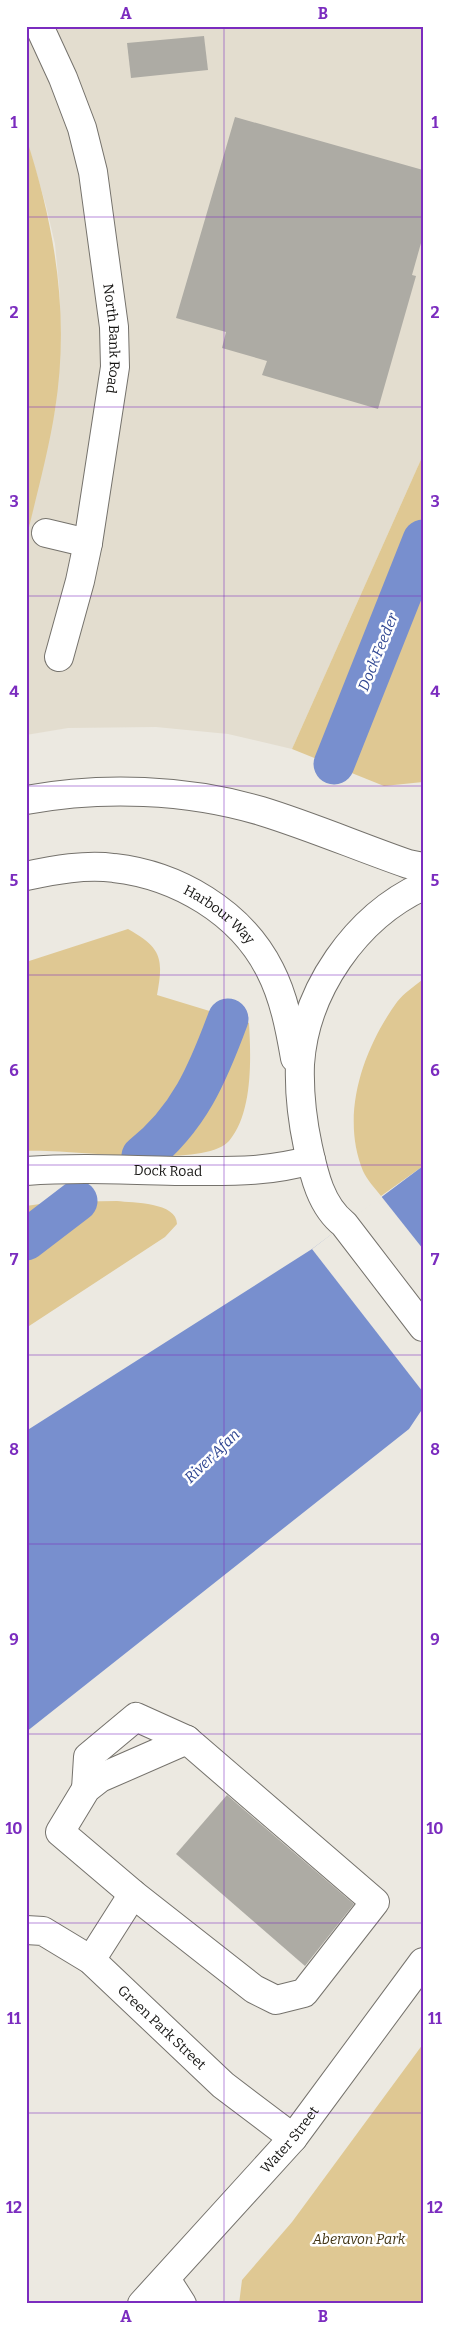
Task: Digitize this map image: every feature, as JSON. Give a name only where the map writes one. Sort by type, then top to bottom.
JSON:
[{"type":"street","name":"North Bank Road","points":[[39,26],[64,78],[82,128],[93,172],[114,327],[115,367],[88,542],[80,581],[59,657]]},
{"type":"street","points":[[46,532],[88,542]]},
{"type":"street","points":[[26,800],[92,793],[155,794],[202,798],[260,811],[408,864],[423,867]]},
{"type":"street","name":"Harbour Way","points":[[26,876],[71,868],[113,868],[163,878],[197,894],[229,917],[252,942],[270,970],[290,1025],[300,1095]]},
{"type":"street","points":[[423,886],[384,910],[352,940],[328,975],[309,1018],[300,1062],[301,1115],[311,1160],[328,1207],[332,1215],[344,1224],[423,1327]]},
{"type":"street","name":"Dock Road","points":[[26,1171],[60,1168],[240,1172],[280,1168],[311,1160]]},
{"type":"street","points":[[86,1789],[88,1757],[136,1716],[187,1740],[375,1902],[304,1993],[276,2000],[254,1989],[133,1894],[60,1832],[86,1789],[100,1778],[187,1740]]},
{"type":"street","points":[[91,1960],[133,1894]]},
{"type":"street","name":"Green Park Street","points":[[26,1930],[43,1931],[91,1960],[223,2085],[294,2138]]},
{"type":"street","name":"Water Street","points":[[142,2304],[294,2138],[423,1962]]},
{"type":"street","points":[[166,2279],[182,2304]]},
{"type":"shaded area","points":[[26,26],[423,26],[423,455],[292,749],[228,734],[156,727],[68,728],[26,735],[26,540],[55,410],[60,351],[60,296],[55,244],[26,137]]},
{"type":"green space","points":[[26,137],[45,204],[52,238],[60,306],[61,340],[55,410],[26,540]]},
{"type":"green space","points":[[423,455],[423,782],[384,786],[292,749]]},
{"type":"green space","points":[[128,929],[154,948],[158,955],[160,971],[157,995],[249,1023],[249,1085],[243,1116],[229,1141],[215,1150],[192,1154],[133,1156],[26,1151],[26,962]]},
{"type":"green space","points":[[423,979],[423,1166],[381,1196],[363,1171],[356,1150],[354,1128],[355,1105],[359,1083],[365,1061],[385,1020],[397,1002]]},
{"type":"green space","points":[[117,1201],[143,1203],[170,1211],[175,1217],[177,1224],[165,1237],[26,1328],[26,1206],[54,1202]]},
{"type":"green space","name":"Aberavon Park","points":[[423,2044],[423,2304],[239,2304],[242,2280],[292,2222]]},
{"type":"water","name":"River Afan","points":[[423,1166],[423,1408],[409,1429],[26,1732],[26,1431],[312,1249]]},
{"type":"pier","points":[[381,1196],[423,1249],[423,1392],[312,1249]]},
{"type":"building","points":[[204,36],[208,70],[131,78],[127,43]]},
{"type":"building","points":[[235,117],[423,170],[423,236],[412,275],[416,276],[378,409],[262,375],[267,361],[222,348],[226,332],[176,318]]},
{"type":"building","points":[[227,1795],[354,1904],[305,1966],[176,1854]]},
{"type":"waterway","name":"Dock Feeder","points":[[334,764],[423,540]]},
{"type":"waterway","name":"Dock Feeder","points":[[142,1156],[158,1142],[185,1111],[213,1058],[228,1019]]},
{"type":"waterway","name":"Dock Feeder","points":[[26,1240],[77,1201]]}]
